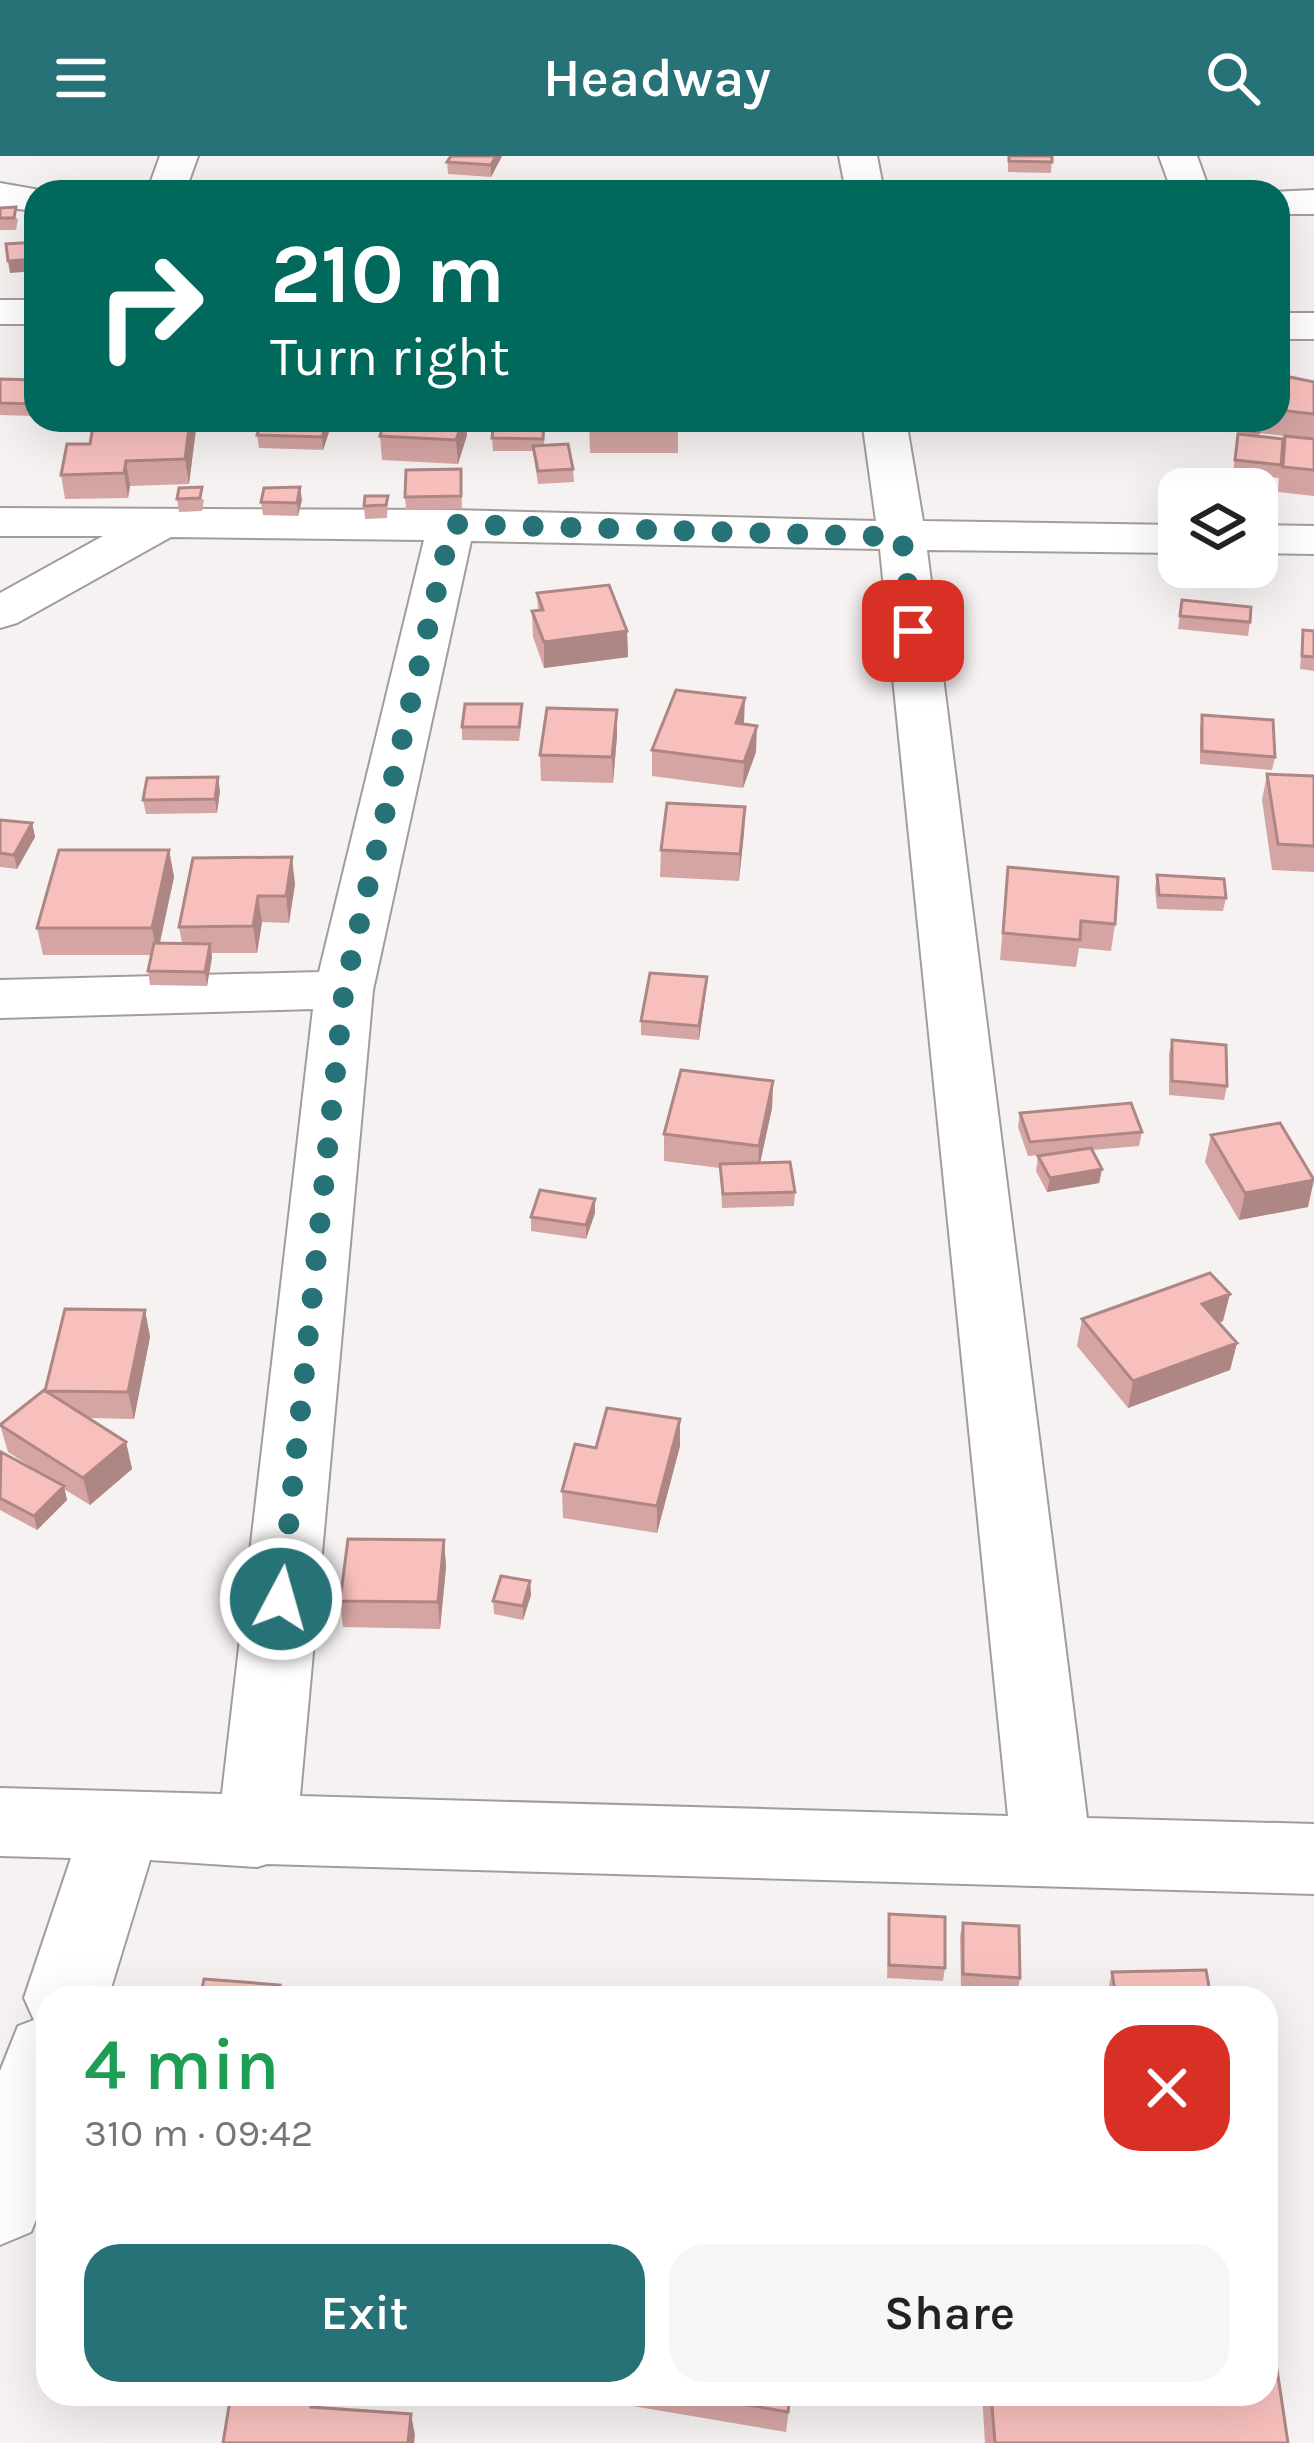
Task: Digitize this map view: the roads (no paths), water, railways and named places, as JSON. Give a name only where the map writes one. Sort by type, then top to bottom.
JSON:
[{"type":"street","points":[[886,432],[902,537],[1051,1849]]},
{"type":"street","points":[[0,522],[452,524],[1158,539]]},
{"type":"street","points":[[0,614],[164,522]]},
{"type":"street","points":[[256,1833],[344,990],[452,524]]},
{"type":"street","points":[[1278,539],[1314,540]]},
{"type":"street","points":[[0,999],[344,990]]},
{"type":"street","points":[[0,1822],[256,1833],[1314,1859]]},
{"type":"street","points":[[70,1986],[122,1824]]},
{"type":"street","points":[[0,2202],[36,2091]]}]
